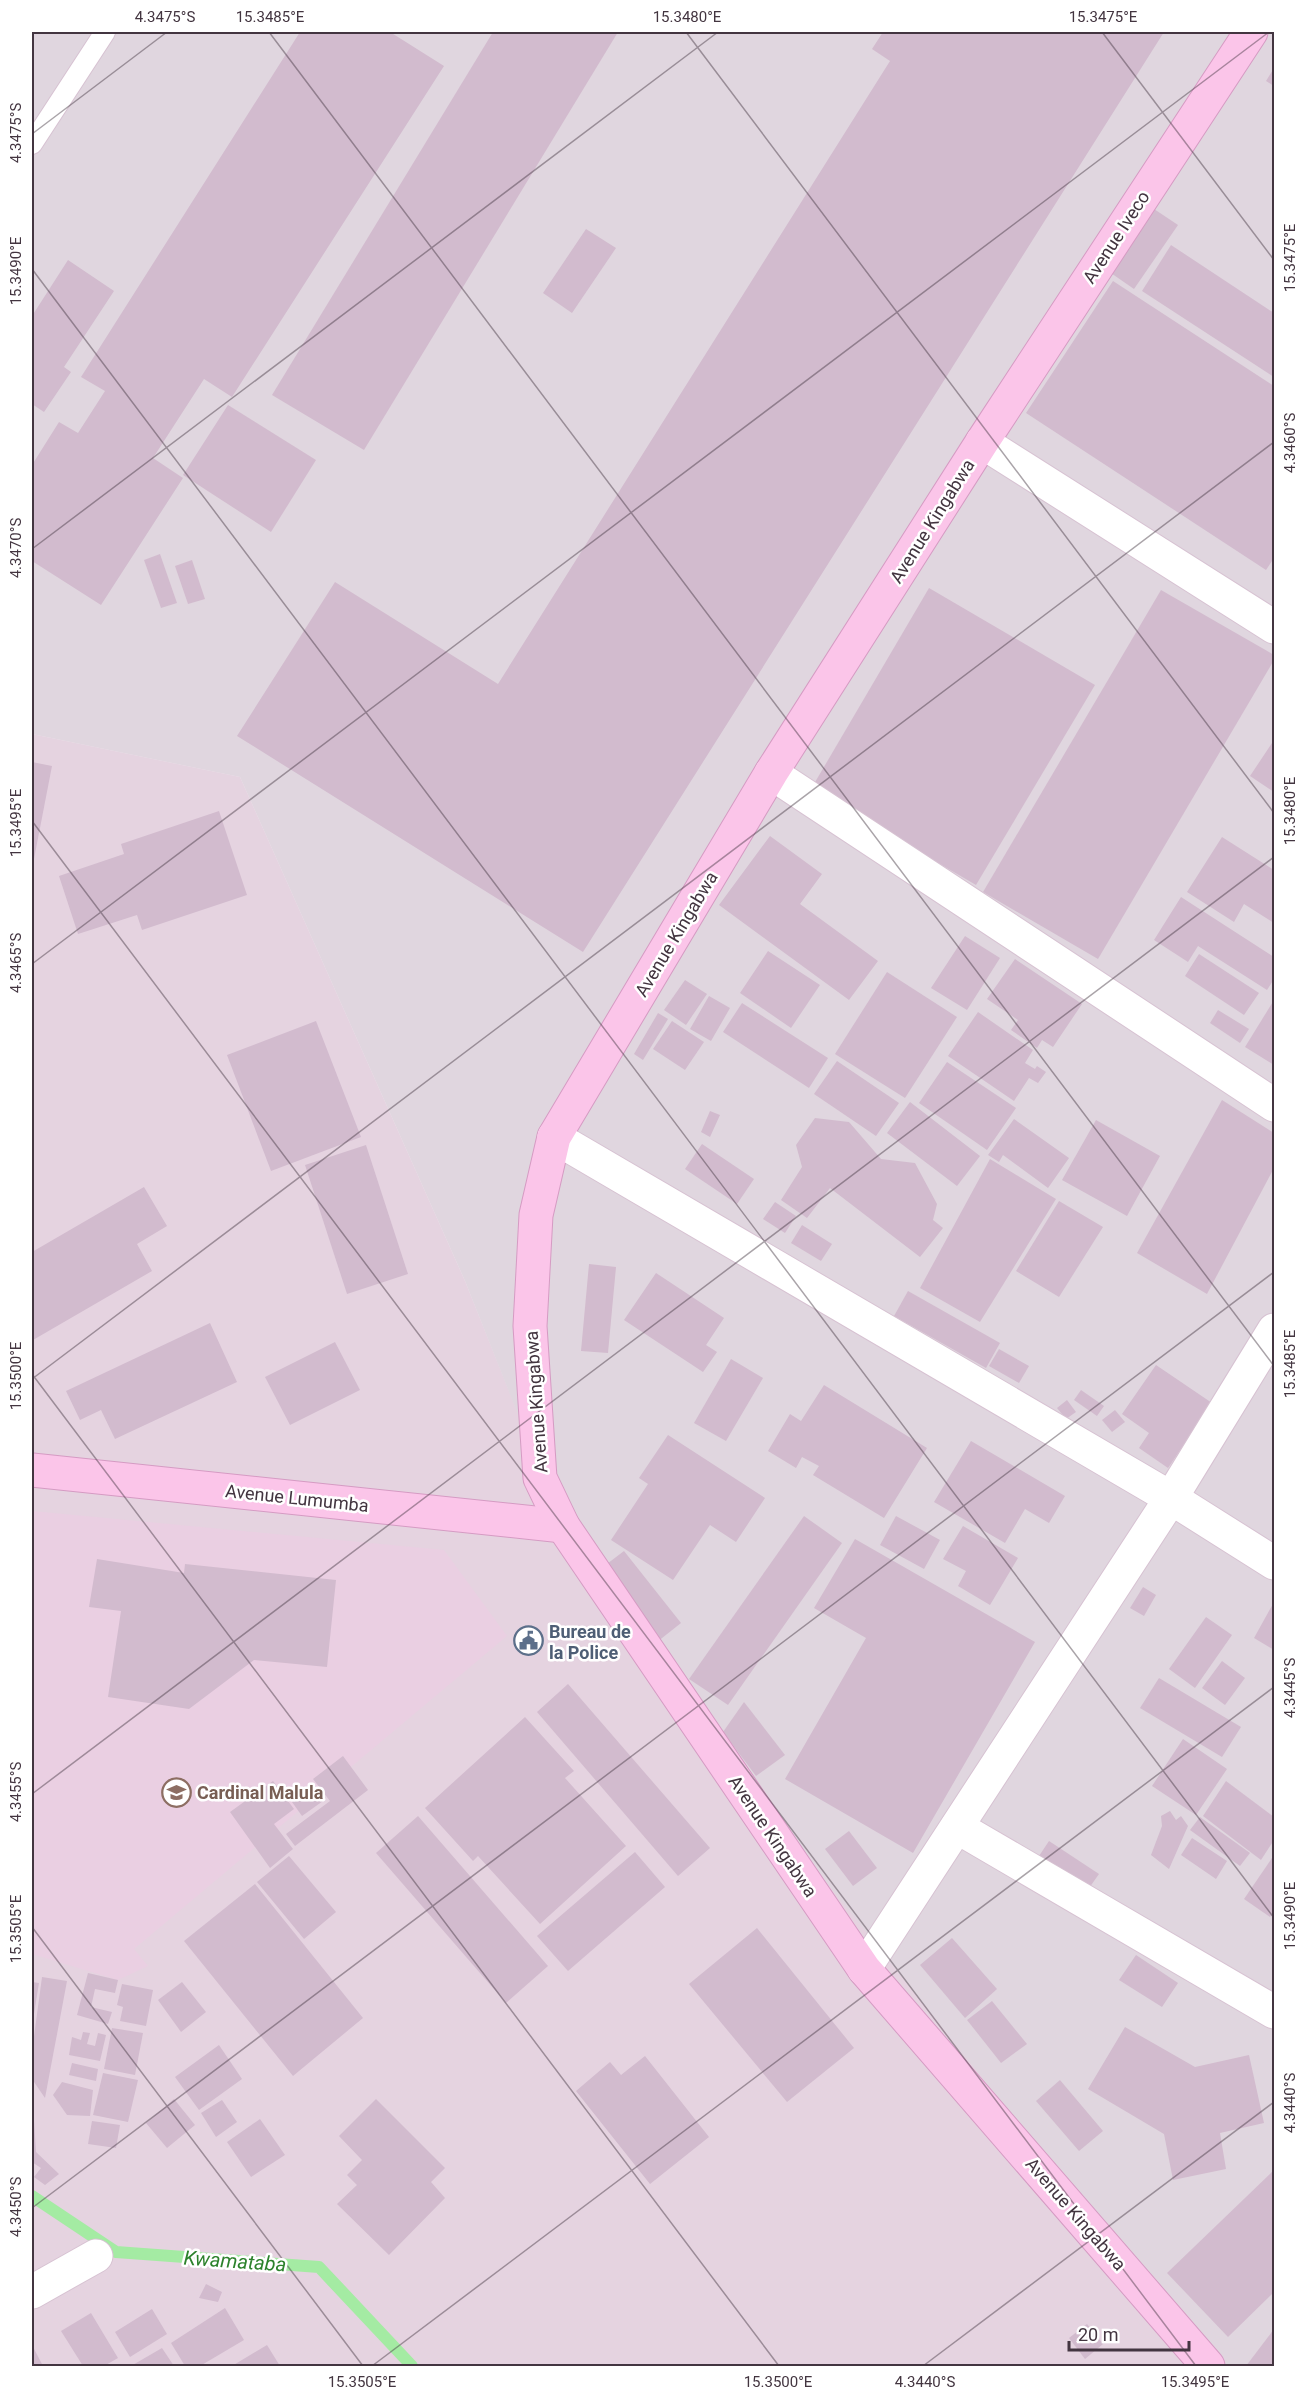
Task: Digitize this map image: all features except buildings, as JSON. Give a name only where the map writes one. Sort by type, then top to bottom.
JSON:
[{"type":"street","name":"Avenue Iveco","points":[[982,442],[1251,32]]},
{"type":"street","points":[[982,442],[1275,627]]},
{"type":"street","name":"Avenue Kingabwa","points":[[982,442],[771,773],[554,1137],[536,1215],[530,1326],[540,1479],[562,1526],[864,1970],[1208,2367]]},
{"type":"street","points":[[771,773],[1275,1105]]},
{"type":"street","points":[[554,1137],[1171,1498],[1275,1563]]},
{"type":"street","points":[[864,1970],[1171,1498],[1275,1330]]},
{"type":"street","name":"Avenue Lumumba","points":[[32,1470],[562,1526]]},
{"type":"street","points":[[957,1827],[1275,2012]]},
{"type":"street","points":[[32,2292],[96,2256]]},
{"type":"lane","points":[[32,144],[105,32]]},
{"type":"shaded area","points":[[32,32],[1274,32],[1274,2366],[1212,2366],[582,1576],[465,1281],[240,777],[32,734]]},
{"type":"shaded area","points":[[32,734],[240,777],[465,1281],[563,1526],[1212,2366],[32,2366]]},
{"type":"shaded area","name":"Cardinal Malula","points":[[32,1511],[444,1550],[507,1636],[134,1949],[148,1966],[118,1980],[32,1954]]},
{"type":"waterway","name":"Kwamataba","points":[[32,2196],[116,2252],[319,2267],[412,2366]]},
{"type":"place","name":"Bureau de la Police","points":[[528,1641]]},
{"type":"place","name":"Cardinal Malula","points":[[176,1792]]}]
